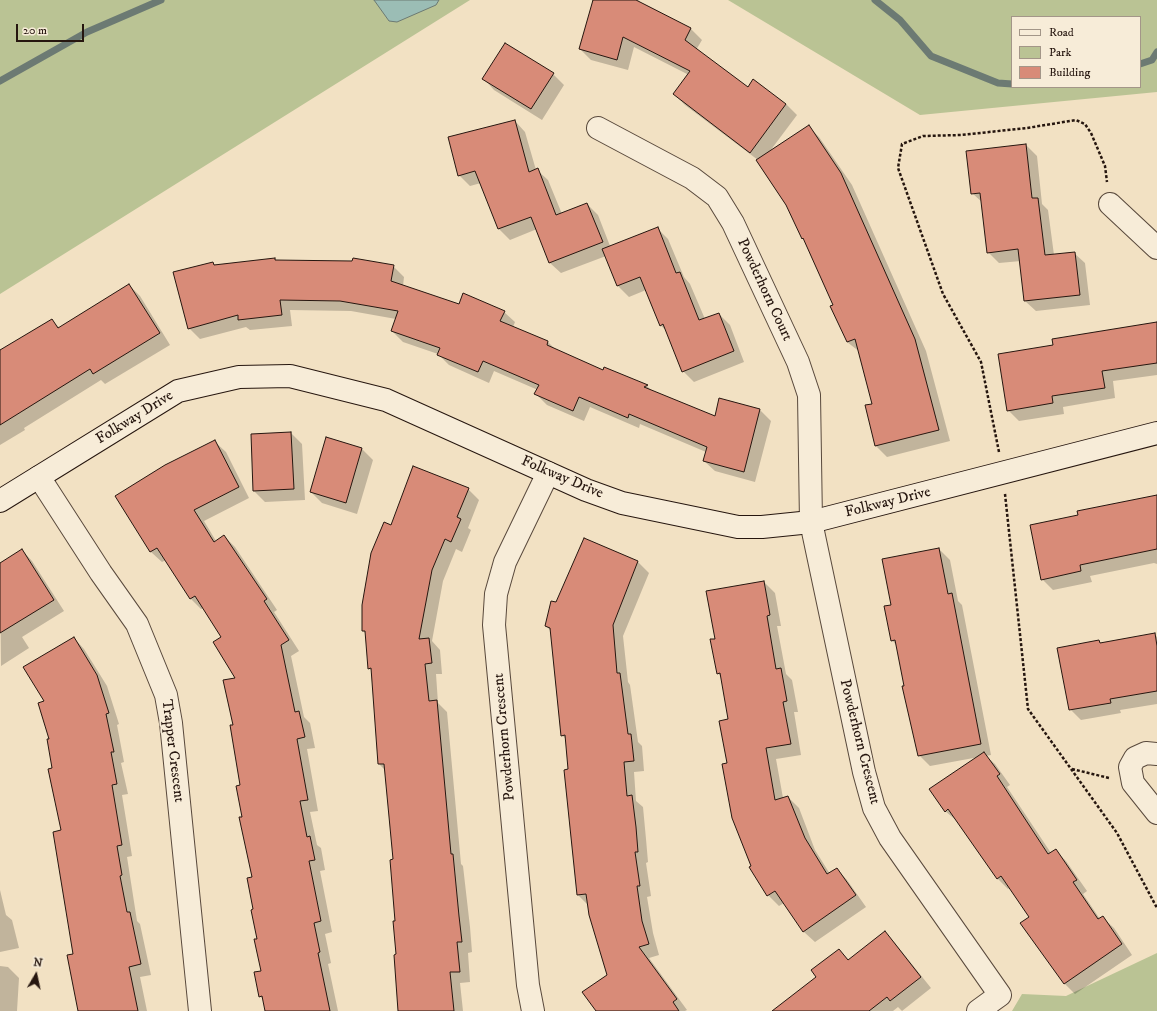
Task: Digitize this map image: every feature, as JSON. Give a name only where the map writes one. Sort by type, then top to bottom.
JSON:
[{"type":"street","name":"Powderhorn Court","points":[[598,128],[692,178],[717,197],[733,223],[798,362],[809,395],[811,522]]},
{"type":"street","points":[[1110,204],[1157,248]]},
{"type":"street","name":"Folkway Drive","points":[[0,501],[178,391],[238,378],[290,376],[386,400],[548,473],[622,503],[738,527],[762,527],[811,522],[1157,433]]},
{"type":"street","name":"Powderhorn Crescent","points":[[533,1011],[528,984],[494,625],[496,594],[505,562],[548,473]]},
{"type":"street","name":"Trapper Crescent","points":[[39,477],[101,573],[137,624],[166,695],[171,723],[200,1011]]},
{"type":"street","name":"Powderhorn Crescent","points":[[811,522],[864,772],[874,808],[890,838],[1000,995],[978,1011]]},
{"type":"street","points":[[1157,754],[1146,753],[1135,758],[1130,767],[1133,783],[1157,813]]},
{"type":"path","points":[[1110,204],[1105,166],[1089,128],[1081,121],[1070,120],[1027,128],[961,135],[923,136],[902,144],[898,168],[943,294],[981,362],[1003,473],[1028,709],[1117,833],[1157,908]]},
{"type":"path","points":[[1071,768],[1133,783]]},
{"type":"green space","points":[[0,0],[470,0],[0,294]]},
{"type":"green space","points":[[728,0],[1157,0],[1157,92],[920,115]]},
{"type":"green space","points":[[1157,953],[1157,1011],[1012,1011],[1022,994],[1066,996]]},
{"type":"water","points":[[374,0],[439,0],[436,5],[397,22],[389,21]]},
{"type":"building","points":[[593,0],[636,0],[691,28],[685,40],[748,87],[753,79],[786,104],[750,153],[673,94],[690,71],[623,37],[617,60],[579,49]]},
{"type":"building","points":[[505,43],[554,73],[531,109],[482,79]]},
{"type":"building","points":[[515,120],[529,172],[538,168],[556,215],[587,203],[603,242],[549,263],[531,217],[498,229],[475,171],[458,176],[448,137]]},
{"type":"building","points":[[809,125],[841,173],[915,339],[939,430],[875,446],[865,405],[872,404],[855,339],[847,342],[830,306],[833,305],[803,238],[802,239],[786,205],[756,160]]},
{"type":"building","points":[[1026,144],[1032,198],[1038,198],[1045,255],[1075,252],[1080,295],[1024,301],[1018,249],[987,253],[980,193],[971,194],[966,151]]},
{"type":"building","points":[[658,227],[676,273],[680,272],[699,320],[719,313],[734,351],[682,372],[663,324],[660,326],[640,277],[617,286],[602,249]]},
{"type":"building","points":[[275,258],[275,260],[352,261],[353,258],[394,265],[391,281],[459,304],[463,293],[505,311],[500,321],[548,341],[547,345],[603,370],[604,367],[648,385],[644,387],[715,416],[719,398],[760,409],[744,472],[703,461],[707,447],[629,414],[628,418],[579,397],[573,411],[534,394],[539,385],[483,361],[478,372],[437,355],[440,348],[391,331],[398,311],[340,301],[280,300],[282,315],[238,320],[238,315],[188,329],[173,272],[213,262],[214,265]]},
{"type":"building","points":[[129,284],[160,333],[93,374],[90,369],[0,425],[0,350],[52,319],[58,328]]},
{"type":"building","points":[[1157,322],[1157,363],[1102,371],[1105,388],[1052,396],[1053,403],[1007,411],[998,354],[1053,345],[1052,339]]},
{"type":"building","points":[[291,432],[294,489],[253,491],[251,434]]},
{"type":"building","points":[[326,437],[362,448],[346,503],[310,492]]},
{"type":"building","points":[[215,440],[239,487],[194,510],[214,542],[224,535],[267,599],[264,601],[289,640],[281,645],[295,712],[299,711],[305,737],[297,739],[308,800],[300,801],[307,837],[310,836],[315,860],[309,861],[321,921],[314,923],[320,952],[318,953],[330,1011],[265,1011],[262,996],[259,997],[254,972],[261,971],[254,939],[257,939],[251,910],[253,909],[247,878],[252,877],[239,817],[242,817],[236,786],[240,785],[230,725],[233,725],[223,680],[235,678],[213,642],[221,637],[195,596],[190,599],[157,548],[150,552],[115,496],[165,465]]},
{"type":"building","points":[[413,466],[469,488],[457,517],[461,519],[451,542],[445,539],[432,570],[419,639],[429,638],[432,663],[425,664],[429,701],[437,700],[451,854],[453,854],[462,942],[457,942],[460,972],[450,972],[454,1011],[398,1011],[394,955],[396,954],[393,921],[395,921],[390,860],[393,859],[384,764],[378,764],[371,668],[368,669],[365,631],[362,631],[362,605],[371,553],[384,522],[391,525]]},
{"type":"building","points":[[1157,495],[1157,549],[1080,565],[1081,571],[1041,580],[1030,525],[1078,515],[1077,511]]},
{"type":"building","points":[[584,538],[638,561],[613,625],[617,673],[620,673],[628,734],[631,734],[634,761],[624,762],[627,796],[632,795],[636,827],[638,852],[635,852],[640,886],[637,886],[642,921],[649,944],[639,947],[677,999],[673,1002],[679,1011],[596,1011],[582,992],[607,975],[589,915],[586,894],[577,895],[564,770],[568,769],[565,735],[561,736],[550,628],[545,626],[551,601],[556,602]]},
{"type":"building","points":[[939,548],[948,594],[952,593],[981,744],[918,756],[902,686],[904,686],[895,640],[891,641],[884,606],[891,605],[882,559]]},
{"type":"building","points":[[22,549],[54,600],[0,633],[0,563]]},
{"type":"building","points":[[764,581],[770,615],[767,616],[776,669],[781,668],[787,701],[783,702],[791,744],[766,748],[775,800],[788,796],[805,838],[827,874],[837,868],[856,895],[803,932],[775,891],[767,896],[749,867],[751,866],[732,818],[722,764],[727,763],[719,721],[728,719],[720,673],[717,674],[710,639],[715,639],[706,591]]},
{"type":"building","points":[[1155,633],[1157,646],[1157,691],[1110,699],[1111,703],[1069,710],[1057,648],[1099,640],[1100,643]]},
{"type":"building","points":[[74,637],[97,675],[109,713],[106,714],[114,752],[111,752],[117,784],[112,785],[122,845],[117,846],[122,875],[120,876],[127,912],[130,912],[141,964],[129,967],[138,1011],[78,1011],[67,955],[73,954],[53,832],[61,830],[48,769],[52,768],[47,739],[49,739],[38,703],[44,701],[23,667]]},
{"type":"building","points":[[984,752],[1000,774],[997,776],[1048,854],[1056,849],[1077,880],[1073,882],[1098,919],[1103,916],[1122,944],[1064,984],[1020,923],[1029,917],[1001,876],[997,879],[948,809],[945,812],[929,789]]},
{"type":"building","points":[[885,931],[921,977],[890,1001],[887,997],[869,1011],[772,1011],[816,977],[811,970],[839,949],[848,960]]},
{"type":"waterway","points":[[0,81],[87,32],[161,0]]},
{"type":"waterway","points":[[875,0],[900,20],[931,56],[998,83],[1011,84]]},
{"type":"waterway","points":[[1141,64],[1152,60],[1157,52]]}]
